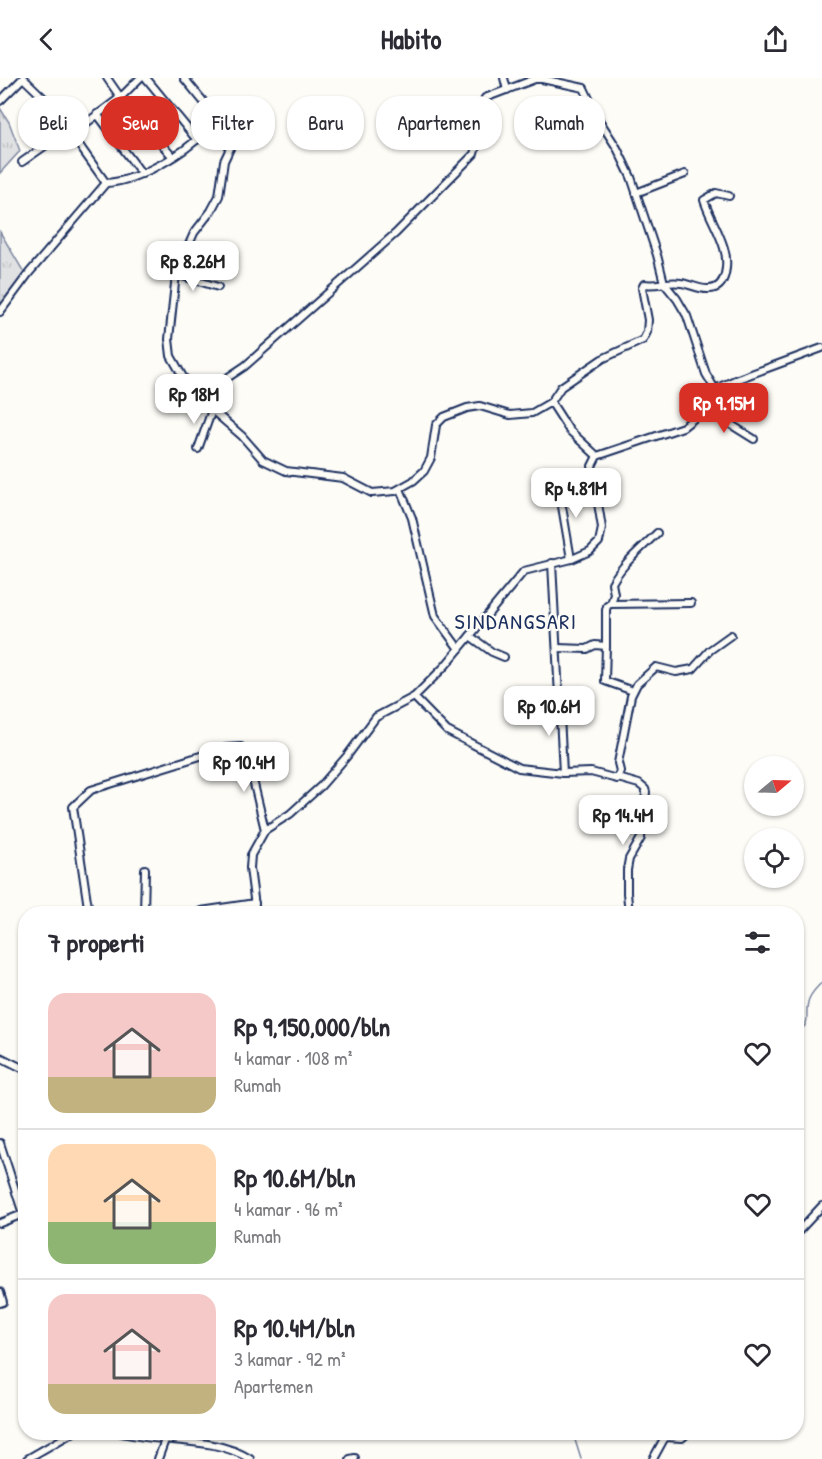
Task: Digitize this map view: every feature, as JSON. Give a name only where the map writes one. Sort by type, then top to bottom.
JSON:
[{"type":"street","points":[[0,100],[23,78],[42,96]]},
{"type":"street","points":[[107,78],[120,96]]},
{"type":"street","points":[[122,96],[140,78]]},
{"type":"street","points":[[146,78],[191,133]]},
{"type":"street","points":[[184,78],[198,96]]},
{"type":"street","points":[[504,78],[507,90]]},
{"type":"street","points":[[570,78],[574,85]]},
{"type":"street","points":[[229,150],[224,160],[219,196],[211,211],[194,232],[176,274],[169,339],[171,356],[188,383],[195,389],[212,388],[245,366],[396,233],[474,154],[478,141],[478,120],[482,103],[486,98],[535,79],[580,86],[585,92],[617,148],[636,193],[664,283],[687,316],[706,374],[715,389]]},
{"type":"street","points":[[89,119],[101,111]]},
{"type":"street","points":[[97,114],[142,174]]},
{"type":"street","points":[[0,312],[28,273],[106,183],[142,174],[191,145]]},
{"type":"street","points":[[22,162],[41,150]]},
{"type":"street","points":[[84,150],[106,183]]},
{"type":"street","points":[[167,150],[172,156]]},
{"type":"street","points":[[636,193],[685,174]]},
{"type":"street","points":[[200,389],[212,410],[242,436],[263,460],[286,471],[343,478],[377,494],[400,489],[424,471],[431,458],[436,425],[444,417],[467,408],[480,406],[510,415],[532,413],[551,402],[561,387],[602,359],[643,340],[648,320],[642,288],[644,284],[657,286],[664,283],[680,283],[709,290],[723,282],[725,250],[704,200],[716,193],[729,196]]},
{"type":"street","points":[[176,274],[218,287]]},
{"type":"street","points":[[255,906],[250,868],[251,855],[264,830],[290,814],[321,786],[376,717],[414,697],[445,666],[524,571],[570,559],[590,551],[599,542],[602,528],[592,466],[597,456],[683,427],[706,409],[715,389],[821,348]]},
{"type":"street","points":[[551,402],[569,430],[597,456]]},
{"type":"street","points":[[706,409],[754,439]]},
{"type":"street","points":[[198,449],[212,410]]},
{"type":"street","points":[[558,483],[570,559]]},
{"type":"street","points":[[400,489],[412,518],[435,616],[459,649]]},
{"type":"street","points":[[633,691],[605,681],[606,610],[614,594],[612,583],[614,578],[657,533]]},
{"type":"street","points":[[552,563],[563,773]]},
{"type":"street","points":[[611,604],[692,603]]},
{"type":"street","points":[[618,778],[620,768],[618,763],[633,691],[637,684],[656,667],[676,672],[693,669],[710,650],[730,634]]},
{"type":"street","points":[[470,636],[492,652],[504,657]]},
{"type":"street","points":[[556,648],[587,649],[595,645],[606,646]]},
{"type":"street","points":[[414,697],[447,731],[519,768],[563,773],[591,772],[639,784],[645,789],[641,838],[629,859],[627,870],[629,906]]},
{"type":"street","points":[[87,906],[73,807],[92,790],[226,748],[241,747],[247,755],[264,830]]},
{"type":"street","points":[[144,906],[145,868]]},
{"type":"street","points":[[235,906],[255,903]]},
{"type":"street","points":[[0,1057],[18,1066]]},
{"type":"street","points":[[0,1143],[18,1196]]},
{"type":"street","points":[[804,1225],[822,1206]]},
{"type":"street","points":[[0,1223],[18,1216]]},
{"type":"street","points":[[0,1292],[3,1302],[0,1303]]},
{"type":"street","points":[[27,1459],[60,1440]]},
{"type":"street","points":[[158,1459],[165,1440],[216,1446],[250,1459]]},
{"type":"street","points":[[652,1459],[663,1440]]},
{"type":"green space","points":[[0,108],[9,122],[20,151],[0,173]]},
{"type":"green space","points":[[0,232],[25,274],[0,308]]},
{"type":"waterway","points":[[804,1026],[807,1020],[809,999],[822,982]]},
{"type":"waterway","points":[[575,1440],[581,1459]]},
{"type":"district","name":"SINDANGSARI","points":[[516,621]]}]
